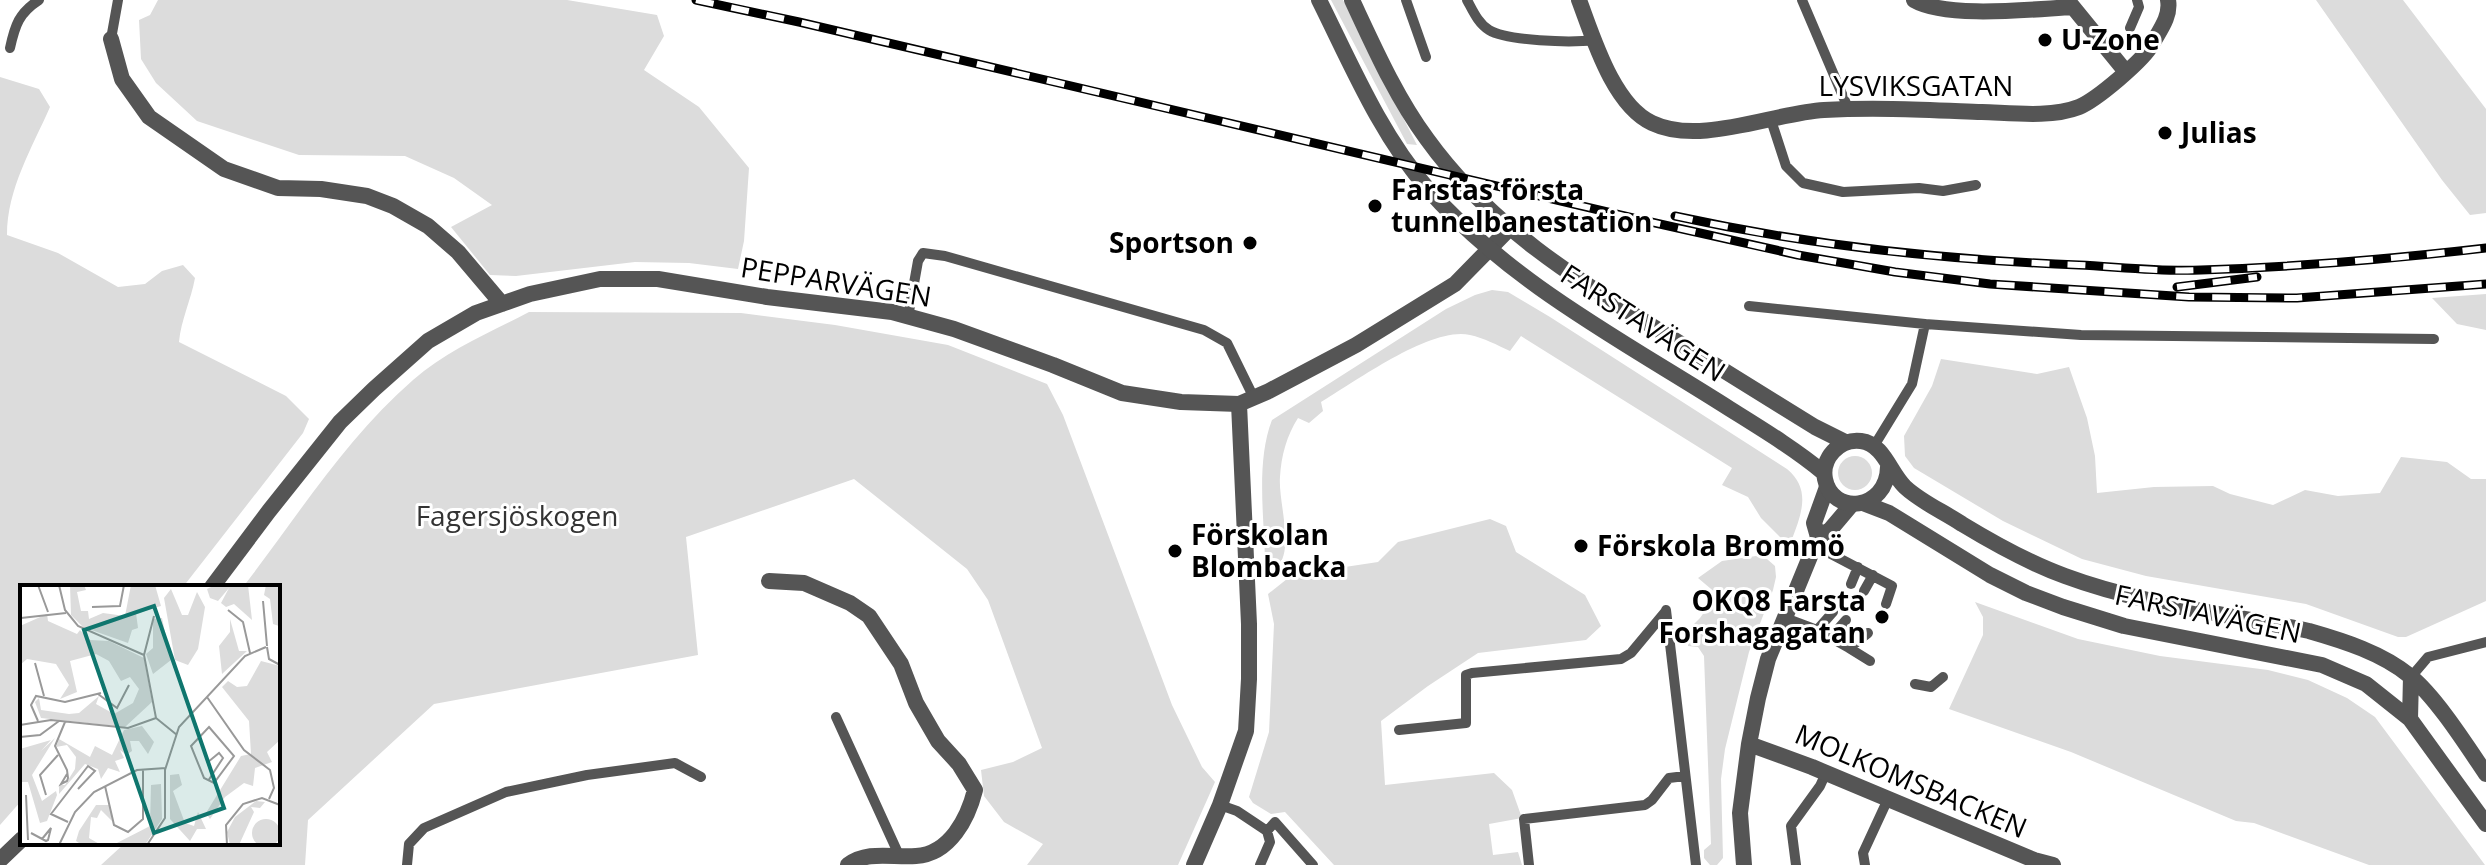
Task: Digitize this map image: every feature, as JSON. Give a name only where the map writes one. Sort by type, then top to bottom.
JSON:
[{"type":"street","name":"FARSTAVÄGEN","points":[[1319,0],[1386,131],[1404,159],[1437,198],[1489,250],[1528,280],[1750,422],[1826,480],[1836,497],[1889,513],[1990,575],[2026,593],[2124,626],[2322,665],[2366,684],[2410,719],[2486,824]]},
{"type":"street","name":"FARSTAVÄGEN","points":[[1352,0],[1402,100],[1427,140],[1477,200],[1509,229],[1606,299],[1815,427],[1845,442],[1860,441],[1874,446],[1883,455],[1888,467],[1912,492],[1985,538],[2064,576],[2116,592],[2336,638],[2381,657],[2411,677],[2486,774]]},
{"type":"street","name":"LYSVIKSGATAN","points":[[1579,0],[1600,56],[1625,100],[1650,123],[1674,131],[1702,131],[1771,120],[1795,112],[1848,108],[2016,113],[2058,111],[2080,106],[2147,54],[2170,9],[2168,0]]},
{"type":"street","points":[[1914,0],[1937,8],[2009,11],[2070,4],[2126,72]]},
{"type":"street","points":[[111,39],[122,79],[149,117],[224,169],[278,188],[343,192],[367,196],[393,206],[428,226],[458,252],[502,304]]},
{"type":"street","name":"PEPPARVÄGEN","points":[[214,585],[351,411],[428,341],[476,313],[530,294],[600,279],[658,279],[908,317],[980,338],[1122,393],[1181,402],[1246,401],[1356,345],[1455,284],[1509,229]]},
{"type":"street","points":[[1194,865],[1220,805],[1246,731],[1249,679],[1246,401]]},
{"type":"street","points":[[1744,865],[1740,813],[1749,744],[1768,659],[1816,541],[1814,523],[1829,457],[1845,442]]},
{"type":"street","points":[[1816,541],[1858,504],[1874,499],[1887,479],[1888,467]]},
{"type":"street","points":[[769,581],[804,583],[850,603],[869,616],[901,664],[916,703],[938,741],[959,764],[975,790],[970,812],[953,838],[937,849],[919,857],[865,858],[848,865]]},
{"type":"street","points":[[2410,719],[2411,677]]},
{"type":"street","name":"MOLKOMSBACKEN","points":[[1749,744],[2053,865]]},
{"type":"street","points":[[0,860],[20,841]]},
{"type":"lane","points":[[10,48],[15,23],[26,8],[39,0]]},
{"type":"lane","points":[[111,39],[118,0]]},
{"type":"lane","points":[[1406,0],[1426,57]]},
{"type":"lane","points":[[1467,0],[1480,23],[1493,33],[1566,43],[1594,40]]},
{"type":"lane","points":[[1802,0],[1848,108]]},
{"type":"lane","points":[[2130,28],[2139,7],[2137,0]]},
{"type":"lane","points":[[1771,120],[1786,166],[1803,183],[1843,192],[1919,188],[1943,191],[1976,185]]},
{"type":"lane","points":[[908,317],[918,261],[923,253],[945,256],[1204,330],[1227,343],[1246,401]]},
{"type":"lane","points":[[1749,306],[1925,324],[2081,335],[2434,339]]},
{"type":"lane","points":[[1874,446],[1912,384],[1925,324]]},
{"type":"lane","points":[[1816,541],[1892,586],[1886,604]]},
{"type":"lane","points":[[1851,584],[1858,567]]},
{"type":"lane","points":[[1864,591],[1873,575]]},
{"type":"lane","points":[[1399,730],[1466,723],[1464,683],[1466,675],[1472,673],[1621,659],[1631,653],[1666,610],[1696,865]]},
{"type":"lane","points":[[1817,630],[1833,612]]},
{"type":"lane","points":[[1785,618],[1831,637],[1870,661]]},
{"type":"lane","points":[[1831,637],[1846,620]]},
{"type":"lane","points":[[1849,648],[1868,633]]},
{"type":"lane","points":[[2411,677],[2428,657],[2486,642]]},
{"type":"lane","points":[[1915,684],[1931,687],[1943,677]]},
{"type":"lane","points":[[836,717],[899,855]]},
{"type":"lane","points":[[407,865],[409,844],[424,828],[506,792],[587,775],[675,763],[701,777]]},
{"type":"lane","points":[[1796,865],[1791,826],[1826,773]]},
{"type":"lane","points":[[1529,865],[1524,819],[1645,805],[1669,778],[1685,776]]},
{"type":"lane","points":[[1865,865],[1863,853],[1888,799]]},
{"type":"lane","points":[[1220,805],[1237,811],[1267,831],[1270,842],[1260,865]]},
{"type":"lane","points":[[1267,831],[1275,822],[1313,865]]},
{"type":"green space","points":[[158,0],[567,0],[657,15],[664,36],[644,70],[699,107],[749,168],[744,241],[738,269],[689,263],[635,262],[516,276],[490,275],[451,227],[492,205],[454,178],[405,156],[299,155],[197,121],[156,83],[141,59],[139,20],[150,15]]},
{"type":"green space","points":[[1331,0],[1343,0],[1417,145],[1407,144]]},
{"type":"green space","points":[[2316,0],[2403,0],[2486,109],[2486,213],[2470,215],[2442,180]]},
{"type":"green space","points":[[0,77],[39,89],[50,107],[16,185],[7,235],[58,253],[118,287],[145,284],[162,271],[183,265],[195,278],[179,342],[286,396],[309,419],[303,433],[185,585],[20,585],[20,802],[0,825]]},
{"type":"green space","points":[[1492,290],[1508,292],[1550,317],[1787,469],[1795,477],[1802,493],[1801,511],[1792,539],[1785,542],[1761,518],[1748,497],[1722,485],[1732,468],[1521,336],[1510,351],[1475,336],[1454,334],[1415,347],[1373,370],[1321,402],[1323,411],[1309,423],[1298,418],[1283,454],[1281,469],[1285,549],[1277,567],[1269,566],[1265,560],[1262,471],[1272,420],[1446,309]]},
{"type":"green space","points":[[2486,294],[2486,330],[2457,324],[2432,298]]},
{"type":"green space","name":"Fagersjöskogen","points":[[529,312],[741,313],[835,325],[948,345],[1047,384],[1063,415],[1172,705],[1202,767],[1215,782],[1178,865],[1027,865],[1043,844],[1004,822],[984,796],[981,770],[1013,762],[1042,748],[988,600],[967,569],[854,479],[686,537],[698,655],[434,704],[308,820],[305,865],[101,865],[123,845],[280,845],[280,585],[244,585],[366,427],[413,380],[469,343]]},
{"type":"green space","points":[[1941,359],[2037,374],[2069,367],[2087,418],[2095,456],[2097,493],[2154,487],[2213,486],[2230,494],[2273,505],[2305,490],[2338,496],[2380,493],[2401,457],[2447,462],[2471,479],[2486,479],[2486,601],[2406,637],[2398,637],[2306,604],[2146,576],[2082,559],[2003,521],[1914,468],[1905,456],[1904,436],[1932,386]]},
{"type":"green space","points":[[1855,456],[1867,461],[1872,473],[1867,485],[1855,490],[1843,485],[1838,473],[1843,461]]},
{"type":"green space","points":[[1490,519],[1506,526],[1516,552],[1585,595],[1601,626],[1586,640],[1478,653],[1428,686],[1381,721],[1385,785],[1494,773],[1512,790],[1522,818],[1489,824],[1493,855],[1518,852],[1522,865],[1334,865],[1285,812],[1271,814],[1249,797],[1269,732],[1274,624],[1268,594],[1292,575],[1378,562],[1398,542]]},
{"type":"green space","points":[[1756,556],[1767,559],[1775,566],[1776,577],[1749,652],[1725,749],[1721,779],[1723,858],[1717,865],[1710,865],[1704,858],[1704,850],[1711,844],[1704,656],[1698,647],[1688,646],[1689,629],[1717,594],[1698,578],[1722,561]]},
{"type":"green space","points":[[1975,602],[2078,639],[2160,656],[2268,670],[2308,680],[2347,698],[2375,717],[2485,865],[2369,865],[2254,823],[2236,821],[2071,752],[1949,709],[1983,635],[1983,617]]},
{"type":"railway","points":[[696,0],[1633,218],[1798,255],[1895,272],[1990,284],[2189,297],[2297,298],[2486,284]]},
{"type":"railway","points":[[1675,216],[1876,250],[2155,270],[2308,265],[2486,248]]},
{"type":"railway","points":[[2177,287],[2257,277]]},
{"type":"place","name":"U-Zone","points":[[2045,40]]},
{"type":"place","name":"Julias","points":[[2165,133]]},
{"type":"place","name":"Farstas första tunnelbanestation","points":[[1375,206]]},
{"type":"place","name":"Sportson","points":[[1250,243]]},
{"type":"place","name":"Förskola Brommö","points":[[1581,546]]},
{"type":"place","name":"Förskolan Blombacka","points":[[1175,551]]},
{"type":"place","name":"OKQ8 Farsta Forshagagatan","points":[[1882,617]]}]
